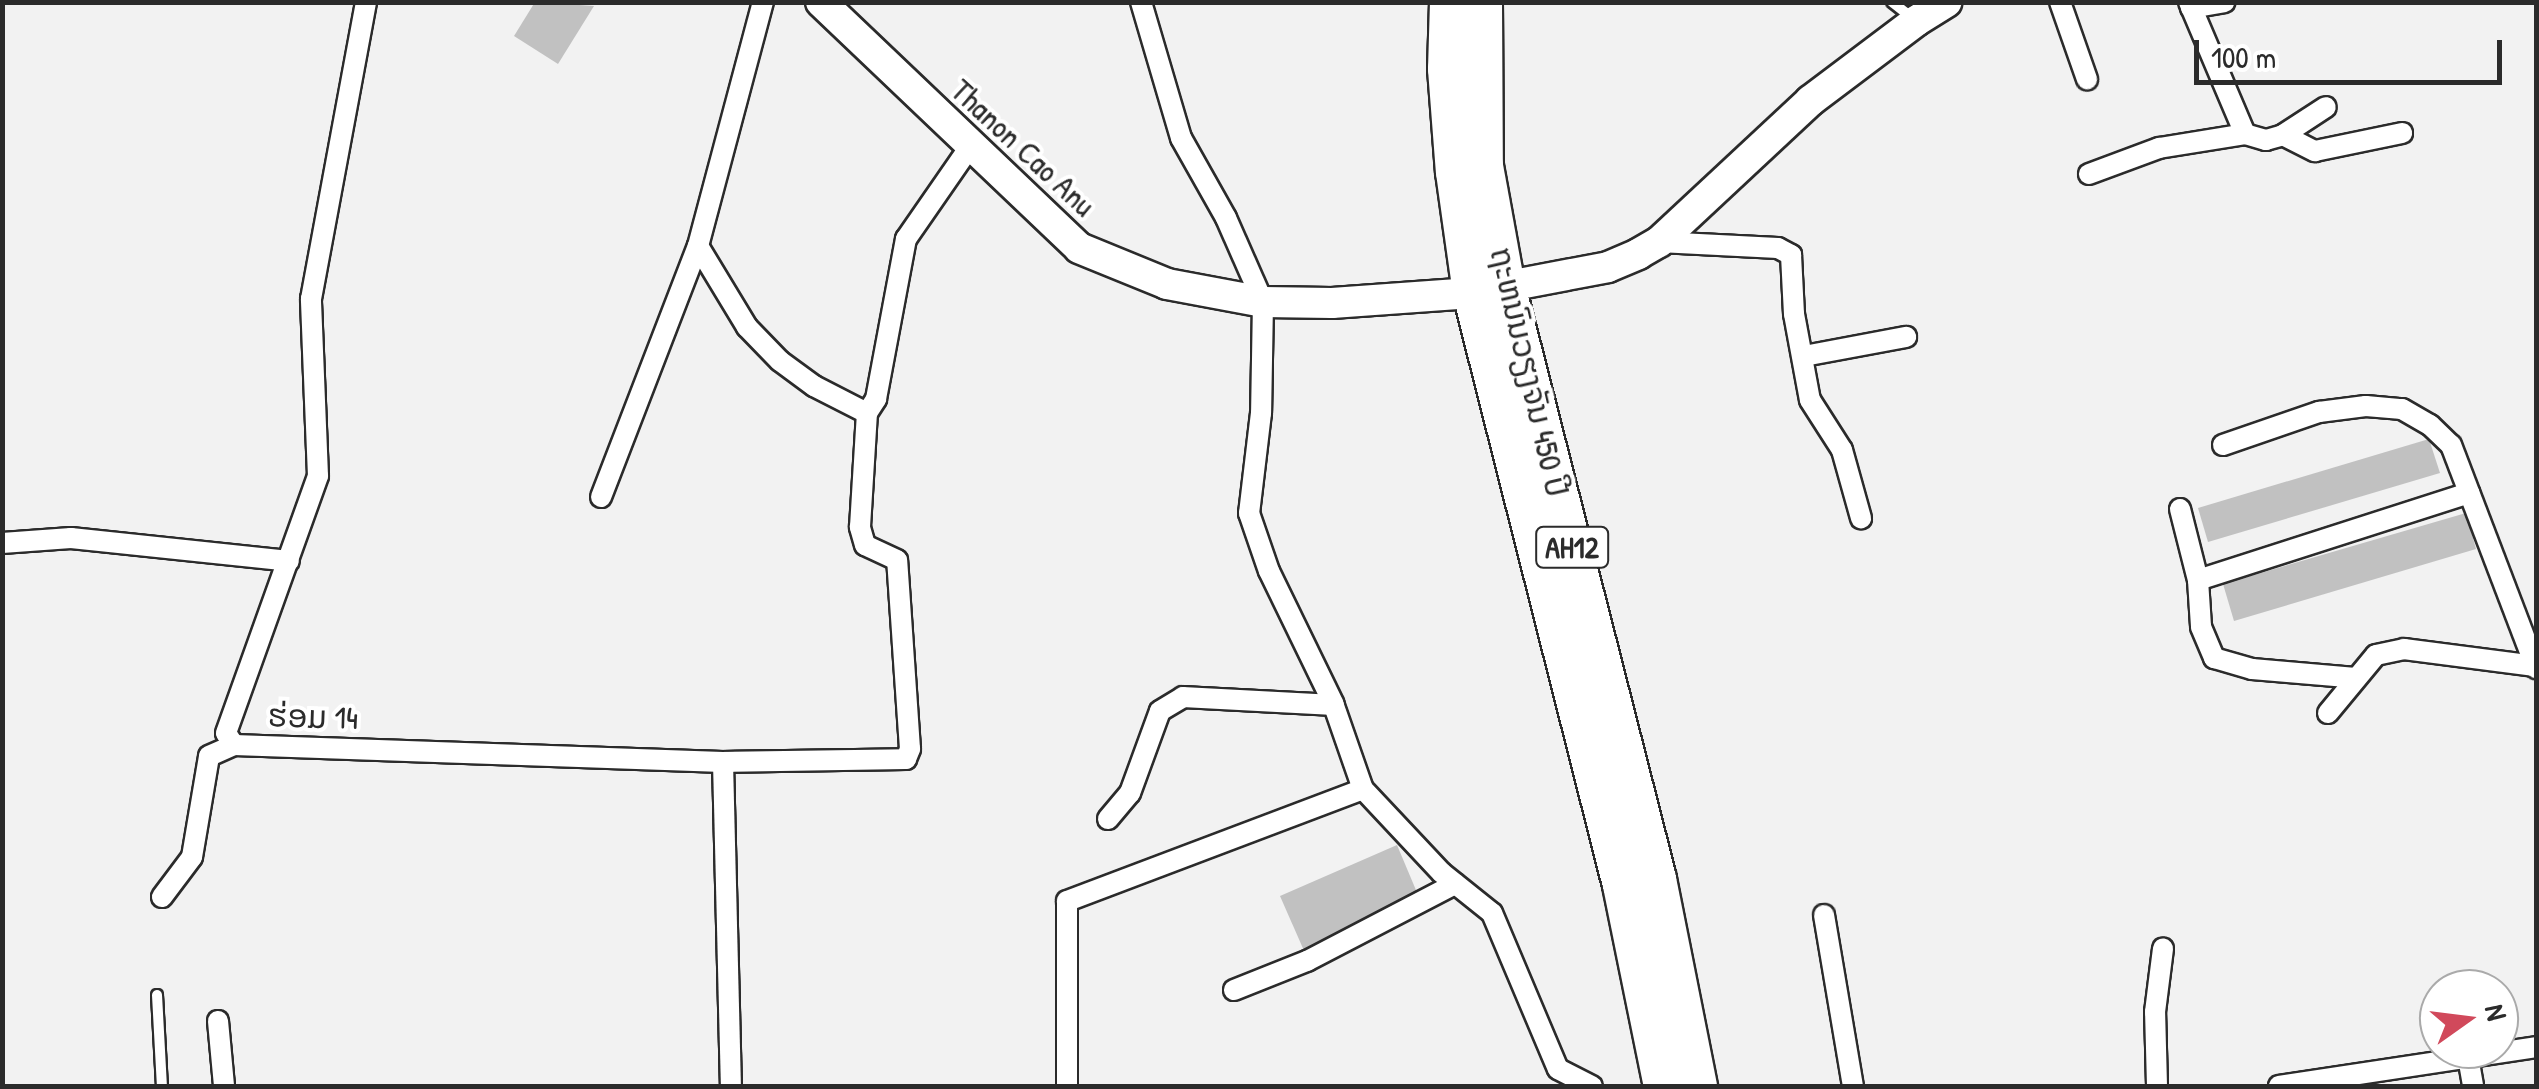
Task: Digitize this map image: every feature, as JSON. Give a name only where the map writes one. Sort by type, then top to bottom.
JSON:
[{"type":"highway","name":"ຖະຫນົນວຽງຈັນ 450 ປີ","points":[[1448,2],[1447,69],[1454,172],[1657,879],[1698,1086]]},
{"type":"highway","name":"ຖະຫນົນວຽງຈັນ 450 ປີ","points":[[1483,2],[1489,290],[1663,1086]]},
{"type":"street","name":"ຮ່ອມ 14","points":[[366,2],[312,299],[318,476],[226,733],[234,745],[722,762],[906,759],[910,749],[897,560],[866,544],[860,527],[867,413]]},
{"type":"street","points":[[601,497],[698,246],[763,2]]},
{"type":"street","name":"Thanon Cao Anu","points":[[822,2],[969,148],[1079,248],[1168,284],[1262,302],[1332,303],[1489,290],[1608,266],[1659,242],[1904,12],[1947,2]]},
{"type":"street","points":[[1141,2],[1181,138],[1226,218],[1262,302],[1261,412],[1249,512],[1269,571],[1334,705],[1363,789],[1455,884],[1492,913],[1558,1069],[1592,1086]]},
{"type":"street","points":[[2060,2],[2087,79]]},
{"type":"street","points":[[2224,2],[2190,5],[2245,134]]},
{"type":"street","points":[[2089,174],[2160,148],[2245,134],[2266,140],[2283,135],[2326,106]]},
{"type":"street","points":[[2283,135],[2315,151],[2402,133]]},
{"type":"street","points":[[698,246],[747,327],[780,362],[814,386],[867,413],[876,399],[906,239],[969,148]]},
{"type":"street","points":[[1659,242],[1778,248],[1791,255],[1794,314],[1810,400],[1842,450],[1861,518]]},
{"type":"street","points":[[1804,356],[1906,337]]},
{"type":"street","points":[[2223,446],[2318,412],[2366,406],[2402,410],[2430,425],[2451,445],[2536,667],[2404,649],[2376,655],[2328,713]]},
{"type":"street","points":[[2198,580],[2469,493]]},
{"type":"street","points":[[2180,509],[2198,580],[2201,628],[2214,658],[2252,670],[2356,678]]},
{"type":"street","points":[[2,543],[71,538],[290,561]]},
{"type":"street","points":[[1108,819],[1130,792],[1160,711],[1183,697],[1334,705]]},
{"type":"street","points":[[162,897],[192,856],[209,756],[234,745]]},
{"type":"street","points":[[722,762],[731,1086]]},
{"type":"street","points":[[1066,1086],[1067,901],[1363,789]]},
{"type":"street","points":[[1234,990],[1308,961],[1455,884]]},
{"type":"street","points":[[1824,915],[1853,1086]]},
{"type":"street","points":[[2156,1086],[2155,1012],[2162,949]]},
{"type":"street","points":[[218,1021],[224,1086]]},
{"type":"street","points":[[2278,1086],[2324,1083],[2419,1066]]},
{"type":"lane","points":[[157,995],[162,1086]]},
{"type":"building","points":[[535,2],[594,6],[558,64],[514,36]]},
{"type":"building","points":[[2429,439],[2440,473],[2208,542],[2198,508]]},
{"type":"building","points":[[2466,513],[2476,549],[2234,621],[2223,584]]},
{"type":"building","points":[[1397,845],[1421,902],[1305,953],[1280,896]]}]
